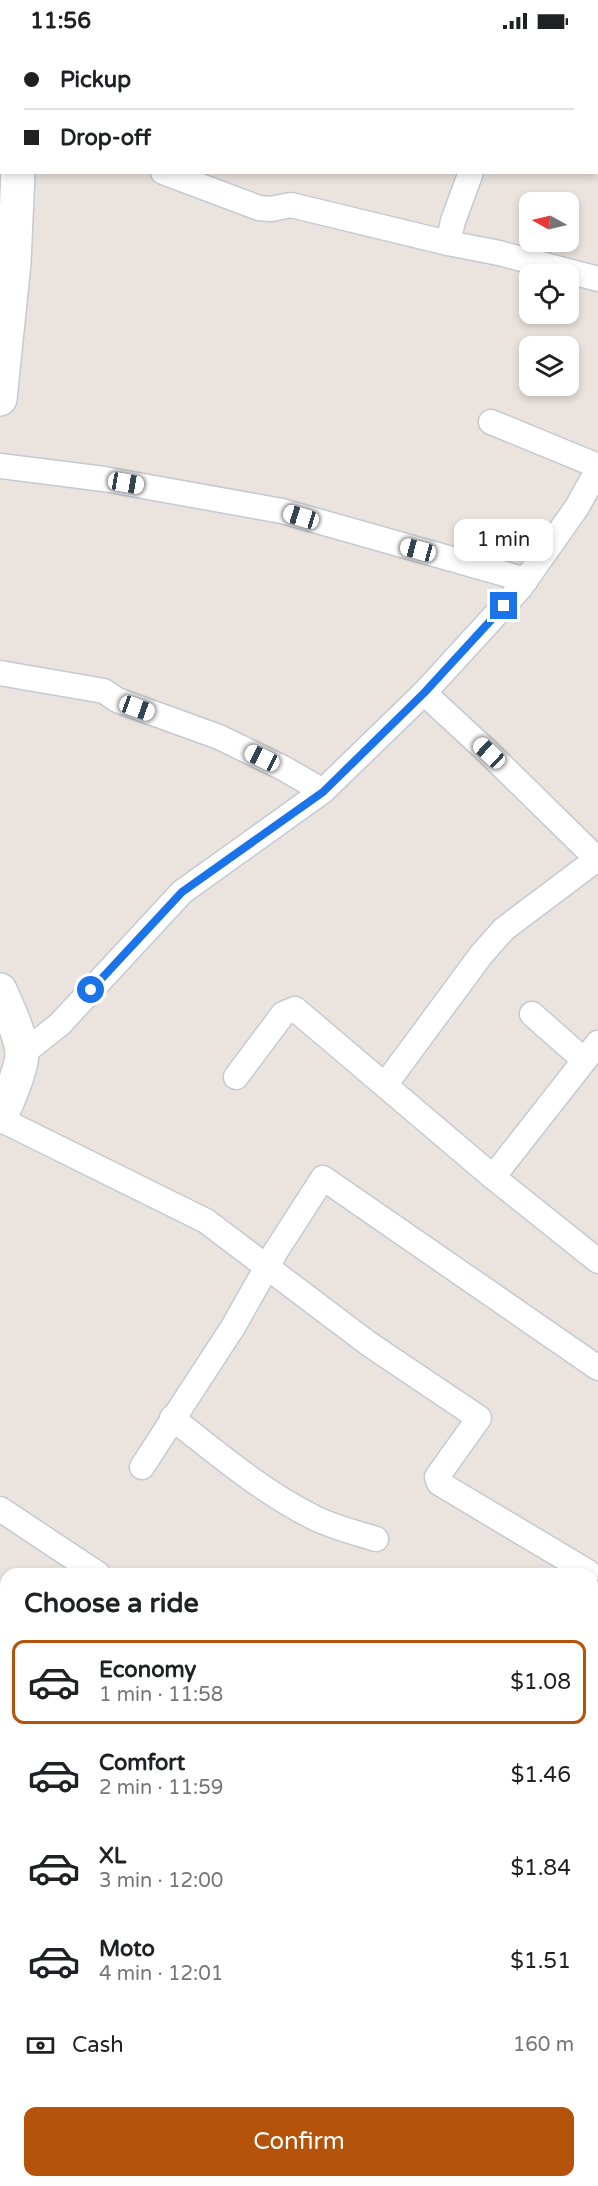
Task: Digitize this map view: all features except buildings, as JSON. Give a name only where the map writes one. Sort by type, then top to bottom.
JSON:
[{"type":"main road","points":[[0,399],[14,263],[18,174]]},
{"type":"main road","points":[[0,990],[13,1019],[22,1054],[9,1100],[0,1118]]},
{"type":"street","points":[[168,174],[259,208],[271,209],[291,205],[448,243],[509,255],[598,279]]},
{"type":"street","points":[[448,243],[453,220],[470,174]]},
{"type":"street","points":[[22,1054],[60,1024],[182,892],[323,792],[424,693],[526,580],[577,507],[598,468],[490,422]]},
{"type":"street","points":[[0,466],[104,479],[282,511],[526,580]]},
{"type":"street","points":[[0,673],[104,691],[117,700],[219,737],[283,768],[323,792]]},
{"type":"street","points":[[385,1084],[498,935],[598,859],[424,693]]},
{"type":"street","points":[[236,1077],[283,1014],[295,1009],[493,1177],[594,1250]]},
{"type":"street","points":[[493,1177],[591,1051],[532,1014]]},
{"type":"street","points":[[0,1118],[206,1221],[369,1344],[480,1418],[437,1477],[440,1483],[581,1568]]},
{"type":"street","points":[[142,1467],[233,1327],[266,1268],[323,1178],[598,1368]]},
{"type":"street","points":[[172,1418],[251,1480],[310,1516],[376,1539]]},
{"type":"street","points":[[0,1509],[89,1568]]},
{"type":"route","points":[[91,990],[182,892],[323,792],[424,693],[504,606]]}]
